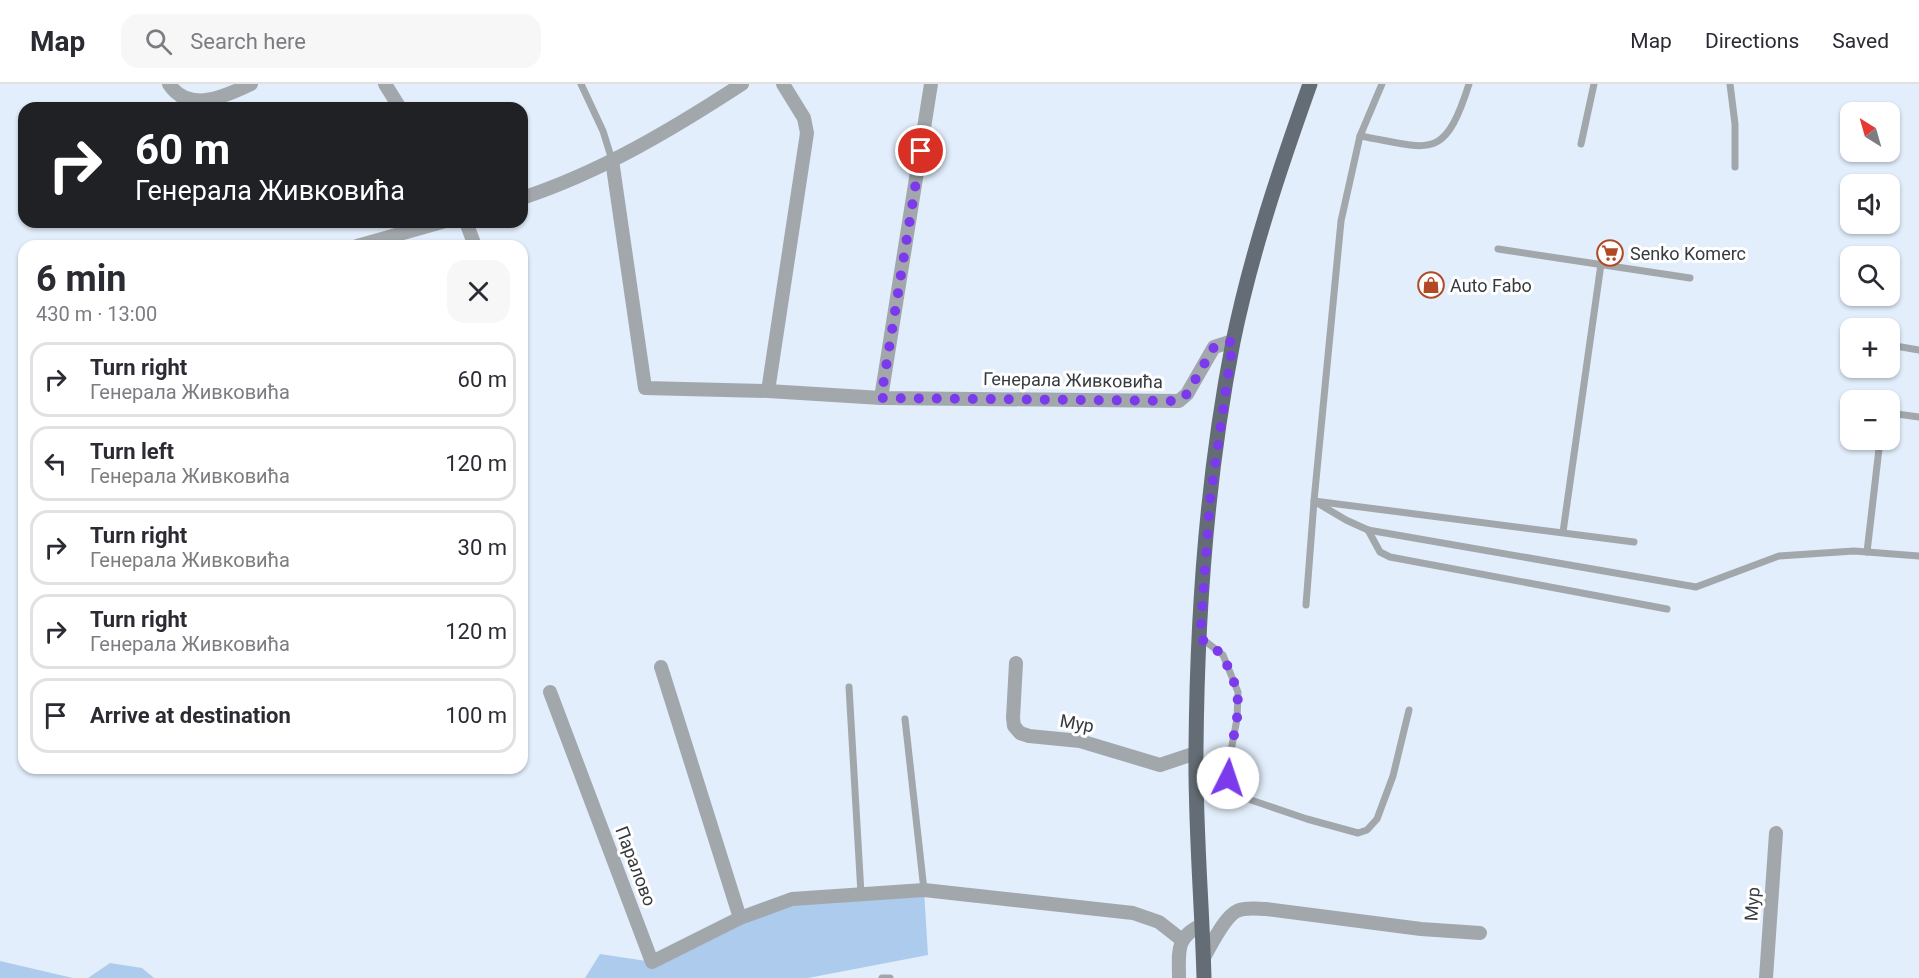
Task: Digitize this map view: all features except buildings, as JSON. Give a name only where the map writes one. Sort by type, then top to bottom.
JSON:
[{"type":"main road","points":[[1204,978],[1196,753],[1198,667],[1210,500],[1233,341],[1270,199],[1310,84]]},
{"type":"street","points":[[171,87],[190,100],[206,102],[251,84]]},
{"type":"street","points":[[385,84],[396,102]]},
{"type":"street","points":[[528,196],[612,160],[670,129],[742,84]]},
{"type":"street","points":[[768,391],[807,133],[804,118],[783,84]]},
{"type":"street","points":[[881,398],[932,84]]},
{"type":"street","name":"Генерала Живковића","points":[[612,160],[645,388],[768,391],[881,398],[1179,401],[1187,394],[1214,347],[1233,341]]},
{"type":"street","points":[[378,240],[421,228]]},
{"type":"street","name":"Мур","points":[[1016,663],[1013,718],[1014,726],[1020,733],[1080,741],[1160,765],[1196,753]]},
{"type":"street","points":[[662,667],[740,918]]},
{"type":"street","name":"Паралово","points":[[550,692],[652,962],[740,918],[792,899],[924,890],[1133,913],[1159,922],[1182,940]]},
{"type":"street","name":"Мур","points":[[1766,978],[1776,833]]},
{"type":"street","points":[[1203,959],[1225,922],[1235,912],[1242,910],[1266,909],[1421,929],[1480,933]]},
{"type":"street","points":[[1179,978],[1179,948],[1182,940],[1190,931],[1202,925]]},
{"type":"lane","name":"Генерала Живковића","points":[[581,84],[603,131],[612,160]]},
{"type":"lane","points":[[1306,605],[1341,221],[1360,136],[1382,84]]},
{"type":"lane","points":[[1360,136],[1420,147],[1431,145],[1441,140],[1449,131],[1469,84]]},
{"type":"lane","points":[[1581,144],[1594,84]]},
{"type":"lane","points":[[1730,84],[1735,124],[1735,166]]},
{"type":"lane","points":[[185,102],[190,100]]},
{"type":"lane","points":[[1498,249],[1689,278]]},
{"type":"lane","points":[[1563,532],[1601,264]]},
{"type":"lane","points":[[1900,347],[1919,350]]},
{"type":"lane","points":[[1900,414],[1919,417]]},
{"type":"lane","points":[[1867,552],[1879,450]]},
{"type":"lane","points":[[1314,501],[1368,530],[1696,587],[1779,556],[1854,551],[1919,556]]},
{"type":"lane","points":[[1314,501],[1634,542]]},
{"type":"lane","points":[[1368,530],[1380,552],[1390,556],[1667,609]]},
{"type":"lane","points":[[1200,638],[1223,655],[1238,692],[1237,719],[1227,772],[1228,778],[1242,797],[1263,805],[1358,833],[1367,830],[1377,819],[1393,776],[1409,710]]},
{"type":"lane","points":[[849,687],[861,894]]},
{"type":"lane","points":[[905,719],[924,890]]},
{"type":"lane","points":[[882,978],[891,978]]},
{"type":"shaded area","points":[[924,890],[928,955],[808,978],[585,978],[600,954],[653,962],[792,899]]},
{"type":"shaded area","points":[[0,961],[73,978],[0,978]]},
{"type":"shaded area","points":[[110,963],[142,968],[154,978],[88,978]]},
{"type":"place","name":"Senko Komerc","points":[[1610,253]]},
{"type":"place","name":"Auto Fabo","points":[[1431,285]]},
{"type":"route","points":[[921,151],[881,398],[1179,401],[1187,394],[1214,347],[1233,341],[1210,500],[1200,638],[1223,655],[1238,692],[1237,719],[1231,745],[1228,778]]}]
